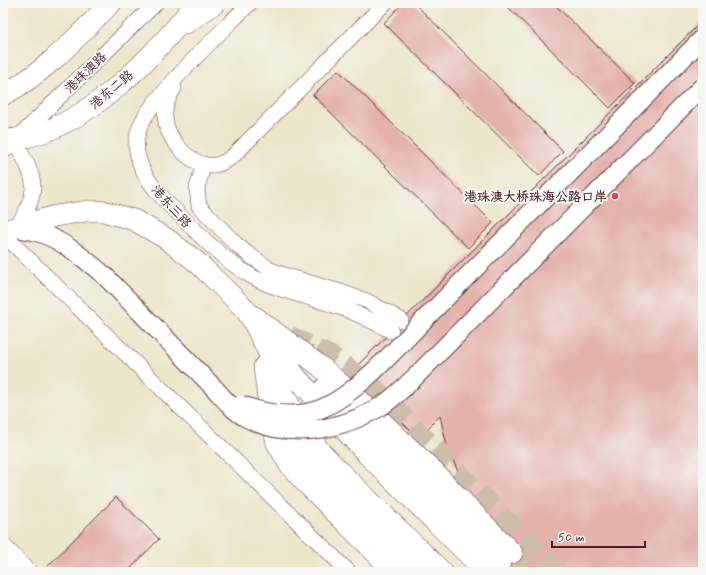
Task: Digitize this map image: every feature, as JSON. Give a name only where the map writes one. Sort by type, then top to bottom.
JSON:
[{"type":"highway","points":[[3,95],[37,74],[54,60],[111,3]]},
{"type":"highway","name":"港东二路","points":[[7,144],[56,126],[87,109],[103,98],[121,83],[174,31],[196,3]]},
{"type":"highway","points":[[174,31],[215,3]]},
{"type":"highway","points":[[7,231],[55,216],[87,211],[103,211],[118,214],[134,220],[167,239],[192,258],[227,290],[246,310],[295,376],[367,454],[500,563]]},
{"type":"highway","points":[[246,310],[262,337],[270,355],[282,391],[287,421],[294,442],[306,458],[420,572]]},
{"type":"highway","points":[[246,310],[321,367],[361,402],[429,467],[500,563]]},
{"type":"highway","points":[[262,337],[269,406],[277,443],[289,464],[304,481],[395,572]]},
{"type":"highway","points":[[282,391],[296,417],[320,450],[442,572]]},
{"type":"highway","points":[[3,549],[26,572]]},
{"type":"main road","points":[[216,390],[239,404],[255,410],[290,416],[319,410],[335,401],[357,385],[389,355],[703,38]]},
{"type":"main road","points":[[7,231],[38,232],[52,238],[88,261],[105,276],[230,405],[244,417],[261,424],[284,429],[310,430],[331,427],[353,420],[378,408],[414,379],[703,86]]},
{"type":"street","name":"港珠澳路","points":[[7,144],[156,3]]},
{"type":"street","name":"港东三路","points":[[204,164],[197,188],[199,206],[237,245],[271,270],[367,301],[396,326],[336,306],[283,291],[253,277],[218,253],[201,237],[156,190],[142,169],[136,145],[138,133],[148,111],[188,65],[250,3]]},
{"type":"street","points":[[188,65],[171,91],[165,117],[170,133],[175,141],[193,160],[204,164],[216,165],[232,157],[385,3]]},
{"type":"street","points":[[7,144],[30,170],[34,188],[29,204],[7,231],[348,572]]},
{"type":"building","points":[[403,3],[414,3],[563,151],[539,176],[384,23]]},
{"type":"building","points":[[504,3],[553,3],[635,83],[610,108]]},
{"type":"building","name":"港珠澳大桥珠海公路口岸","points":[[703,20],[703,572],[490,572],[469,497],[447,446],[440,416],[418,438],[351,372]]},
{"type":"building","points":[[338,70],[493,223],[468,248],[313,95]]},
{"type":"building","points":[[116,497],[159,539],[127,572],[42,572]]},
{"type":"tunnel","points":[[289,336],[332,357],[372,386],[557,572]]},
{"type":"tunnel","points":[[512,553],[531,572]]},
{"type":"place","name":"港珠澳大桥珠海公路口岸","points":[[615,196]]}]
